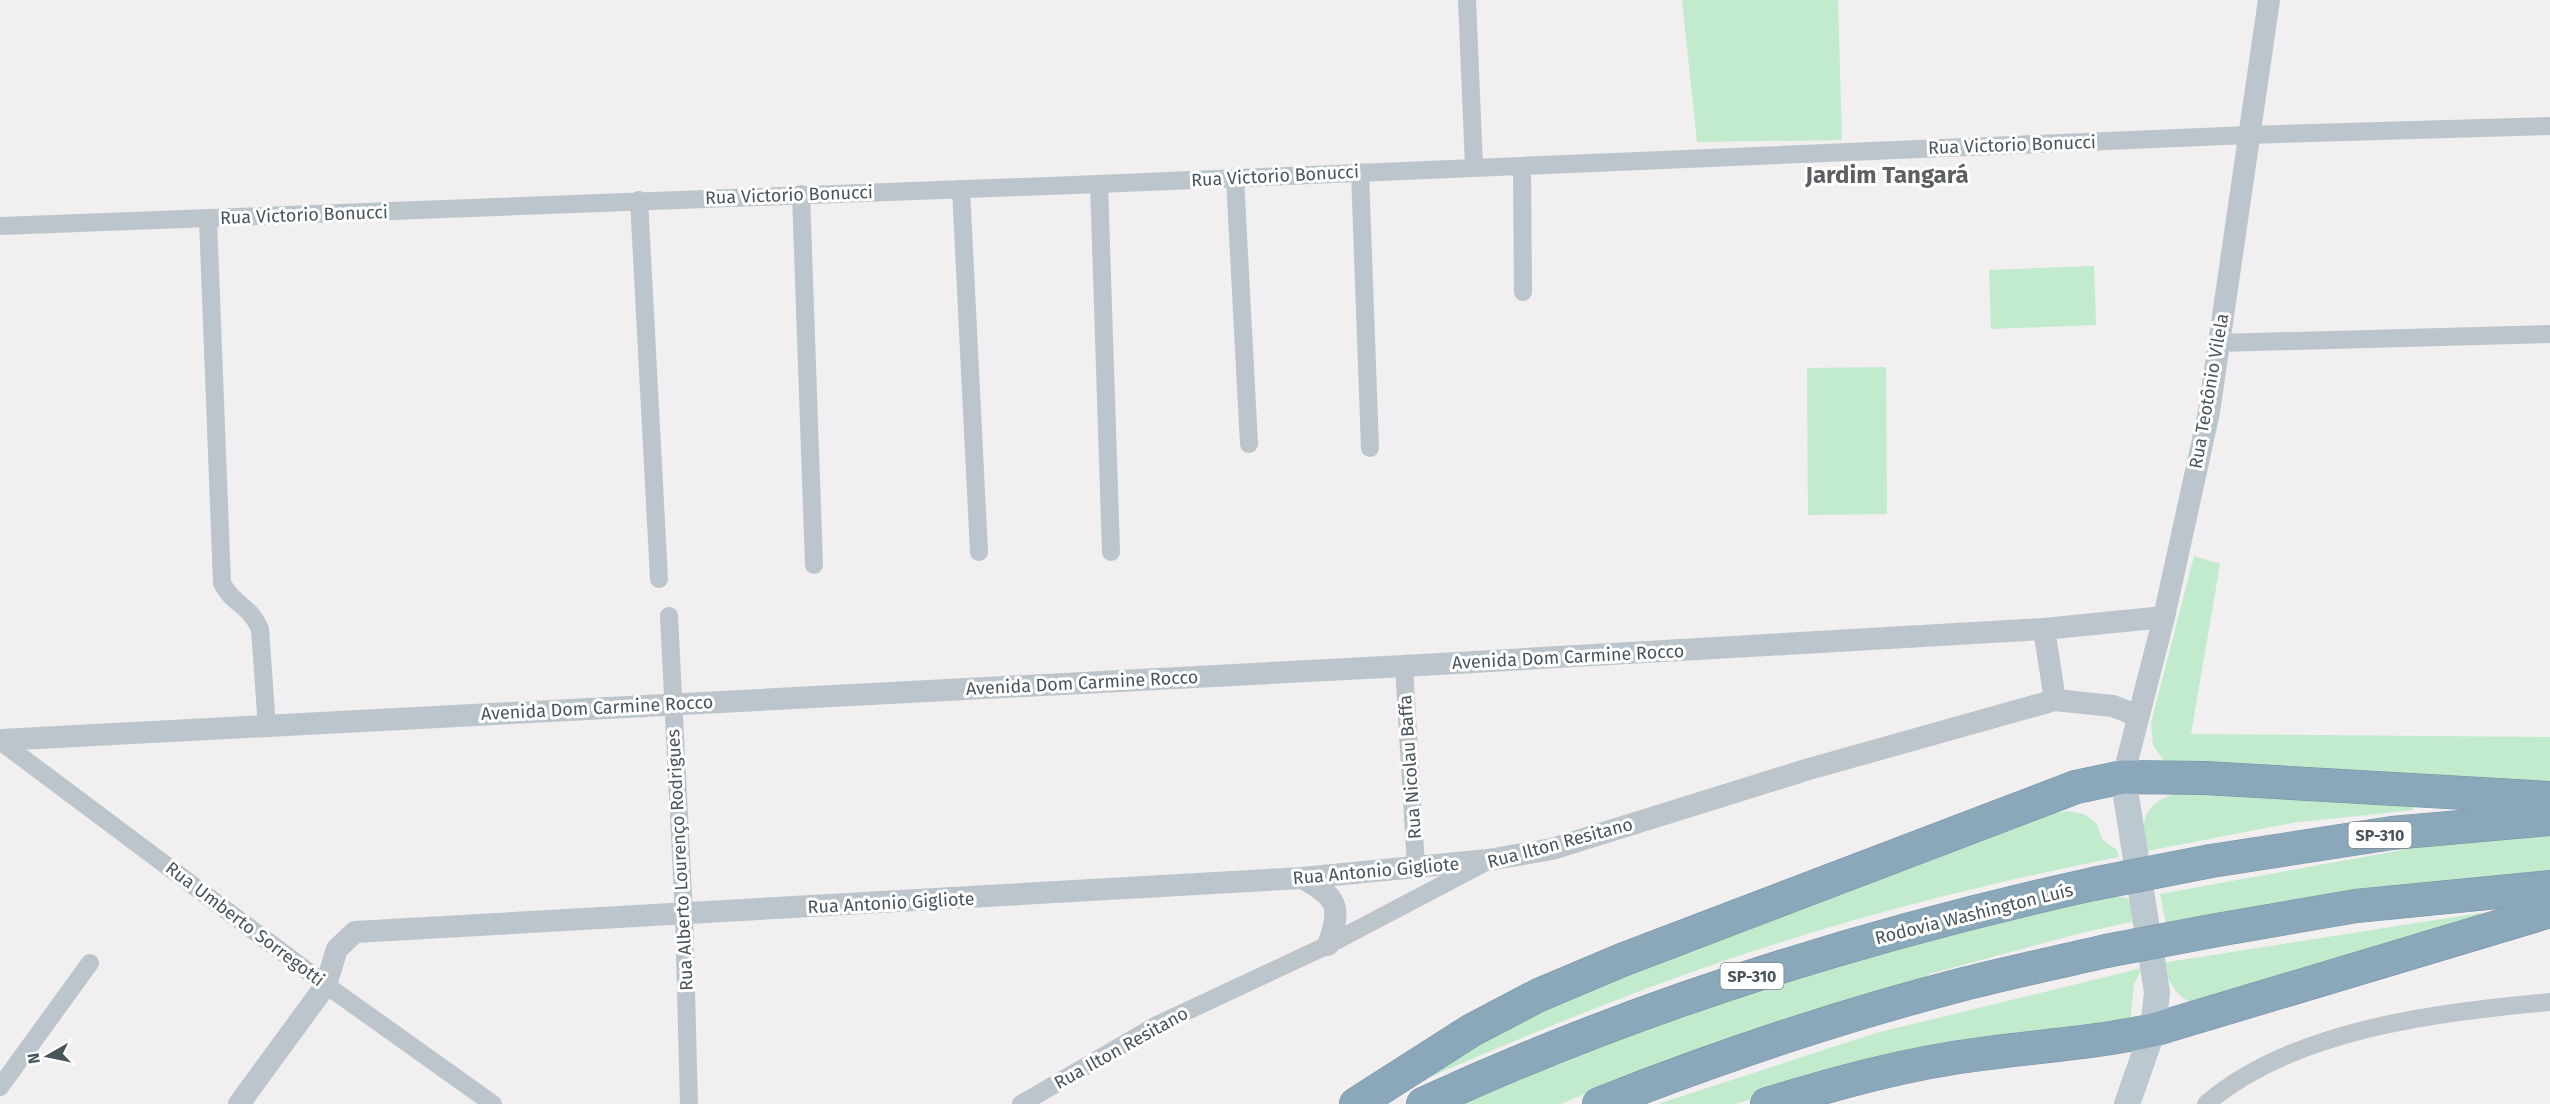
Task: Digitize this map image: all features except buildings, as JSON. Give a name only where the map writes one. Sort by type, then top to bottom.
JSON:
[{"type":"highway","points":[[1356,1104],[1472,1030],[1549,991],[1622,960],[2076,787],[2123,777],[2205,778],[2550,798]]},
{"type":"highway","name":"Rodovia Washington Luís","points":[[1423,1104],[1500,1068],[1586,1034],[1791,963],[1994,906],[2211,861],[2392,833],[2550,819]]},
{"type":"highway","points":[[1599,1104],[1756,1047],[1863,1012],[1964,984],[2106,951],[2356,906],[2550,887]]},
{"type":"highway","points":[[1767,1104],[1902,1067],[1980,1054],[2118,1038],[2153,1030],[2550,911]]},
{"type":"main road","points":[[2123,777],[2157,992],[2153,1030],[2127,1104]]},
{"type":"street","points":[[1467,0],[1474,166]]},
{"type":"street","name":"Rua Teotônio Vilela","points":[[2123,777],[2164,617],[2209,412],[2248,135],[2270,0]]},
{"type":"street","name":"Rua Victorio Bonucci","points":[[0,226],[1100,184],[1474,166],[1522,166],[2248,135],[2550,126]]},
{"type":"street","points":[[1522,166],[1523,292]]},
{"type":"street","points":[[1360,172],[1370,448]]},
{"type":"street","points":[[1235,178],[1249,444]]},
{"type":"street","points":[[1100,184],[1111,552]]},
{"type":"street","points":[[961,189],[980,552]]},
{"type":"street","points":[[801,194],[814,565]]},
{"type":"street","points":[[639,200],[659,579]]},
{"type":"street","points":[[208,219],[222,583],[228,595],[254,614],[260,629],[267,728]]},
{"type":"street","points":[[2218,343],[2550,334]]},
{"type":"street","name":"Rua Alberto Lourenço Rodrigues","points":[[669,616],[684,916],[690,1104]]},
{"type":"street","name":"Avenida Dom Carmine Rocco","points":[[0,741],[1404,666],[2044,629],[2164,617]]},
{"type":"street","points":[[2044,629],[2055,700]]},
{"type":"street","name":"Rua Nicolau Baffa","points":[[1404,666],[1416,867]]},
{"type":"street","name":"Rua Ilton Resitano","points":[[1021,1104],[1155,1026],[1328,945],[1488,860],[1552,849],[1809,769],[2055,700],[2113,706],[2138,716]]},
{"type":"street","name":"Rua Umberto Sorregotti","points":[[0,741],[326,985],[493,1104]]},
{"type":"street","name":"Rua Antonio Gigliote","points":[[239,1104],[326,985],[337,949],[355,932],[684,916],[1302,878],[1488,860]]},
{"type":"street","points":[[1302,878],[1321,888],[1333,900],[1336,922],[1328,945]]},
{"type":"street","points":[[0,1087],[90,963]]},
{"type":"street","points":[[2206,1104],[2227,1085],[2288,1055],[2398,1020],[2550,1002]]},
{"type":"green space","points":[[1682,0],[1838,0],[1842,140],[1697,142]]},
{"type":"green space","points":[[2094,266],[2096,325],[1991,329],[1989,270]]},
{"type":"green space","points":[[1886,367],[1887,514],[1808,515],[1807,368]]},
{"type":"green space","points":[[2194,556],[2220,564],[2191,734],[2550,737],[2550,785],[2164,761],[2153,745],[2151,723]]},
{"type":"green space","points":[[2183,792],[2412,802],[2413,810],[2292,823],[2142,852],[2143,828],[2148,812],[2161,800]]},
{"type":"green space","points":[[2068,811],[2084,814],[2096,823],[2103,840],[2117,850],[2119,857],[2036,874],[1911,905],[1738,956],[1591,1010],[1398,1091],[1566,995],[2051,813]]},
{"type":"green space","points":[[2550,832],[2550,873],[2166,924],[2160,894],[2413,848]]},
{"type":"green space","points":[[2104,894],[2131,899],[2136,921],[2081,933],[1929,974],[1920,982],[1625,1078],[1560,1104],[1449,1104],[1800,972]]},
{"type":"green space","points":[[2480,913],[2485,919],[2198,1006],[2179,994],[2162,963]]},
{"type":"green space","points":[[2142,968],[2134,984],[2130,1023],[1881,1062],[1735,1104],[1658,1104],[1876,1033]]},
{"type":"district","name":"Jardim Tangará","points":[[1887,175]]}]
